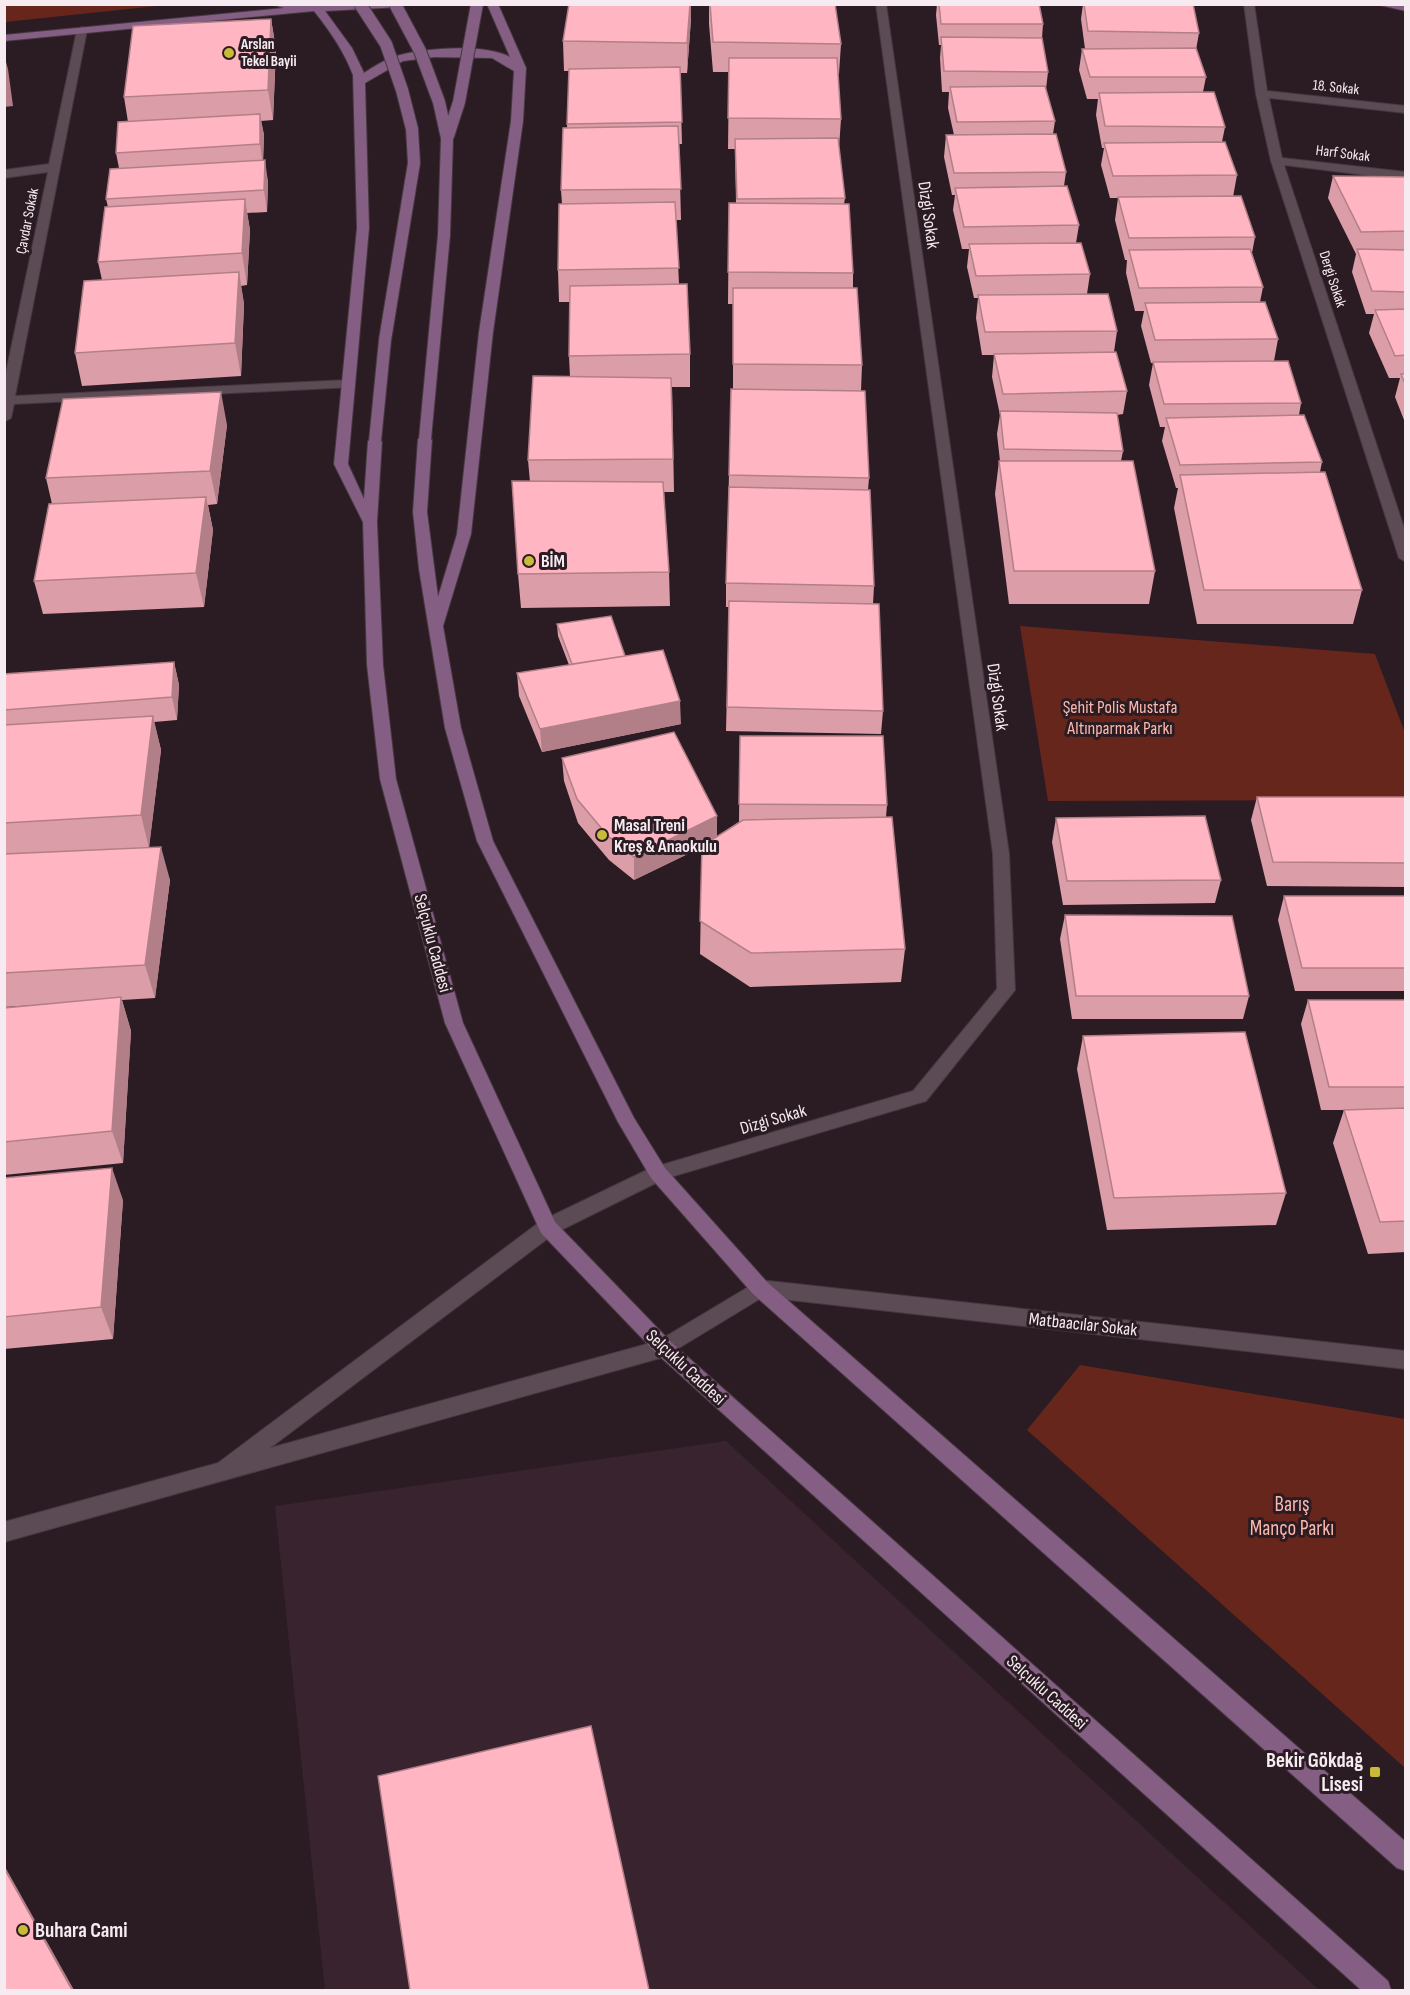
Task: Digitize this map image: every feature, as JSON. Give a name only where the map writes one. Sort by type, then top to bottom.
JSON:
[{"type":"main road","points":[[276,4],[317,8],[342,38],[353,56],[359,82],[363,228],[341,464],[370,522]]},
{"type":"main road","name":"Selçuklu Caddesi","points":[[360,4],[386,44],[402,90],[412,129],[414,163],[385,340],[370,522],[375,665],[388,779],[454,1023],[548,1227],[664,1348],[1379,1990]]},
{"type":"main road","points":[[395,4],[420,51],[439,102],[447,138],[444,235],[420,512],[426,569],[453,728],[485,841],[627,1122],[658,1173],[760,1288],[1406,1859]]},
{"type":"main road","points":[[4,38],[317,8],[401,4]]},
{"type":"main road","points":[[447,138],[459,102],[477,4]]},
{"type":"main road","points":[[436,627],[466,524],[486,332],[517,121],[520,70],[492,4]]},
{"type":"main road","points":[[1380,4],[1406,8]]},
{"type":"main road","points":[[359,82],[374,71],[401,58],[443,54],[485,54],[501,57],[520,70]]},
{"type":"street","name":"Dizgi Sokak","points":[[221,1473],[548,1227],[658,1173],[919,1096],[1006,990],[1001,854],[881,4]]},
{"type":"street","name":"Dergi Sokak","points":[[1249,4],[1262,94],[1277,161],[1406,558]]},
{"type":"street","name":"Çavdar Sokak","points":[[4,418],[82,30]]},
{"type":"street","name":"18. Sokak","points":[[1262,94],[1406,110]]},
{"type":"street","name":"Harf Sokak","points":[[1277,161],[1406,176]]},
{"type":"street","points":[[4,174],[55,167]]},
{"type":"street","points":[[4,348],[20,345]]},
{"type":"street","points":[[9,400],[348,384]]},
{"type":"street","points":[[4,1532],[664,1348],[760,1288]]},
{"type":"street","name":"Matbaacılar Sokak","points":[[760,1288],[1406,1360]]},
{"type":"shaded area","points":[[726,1441],[1319,1990],[325,1990],[275,1506]]},
{"type":"green space","points":[[5,4],[166,4],[166,5],[5,22]]},
{"type":"green space","name":"Şehit Polis Mustafa Altınparmak Parkı","points":[[1020,626],[1375,654],[1405,733],[1405,800],[1048,801]]},
{"type":"green space","name":"Barış Manço Parkı","points":[[1080,1365],[1405,1419],[1405,1768],[1027,1430]]},
{"type":"building","points":[[569,4],[690,4],[687,43],[563,41]]},
{"type":"building","points":[[710,4],[835,4],[841,44],[713,42]]},
{"type":"building","points":[[939,4],[1039,4],[1043,24],[941,24]]},
{"type":"building","points":[[1084,4],[1193,4],[1199,33],[1088,31]]},
{"type":"building","points":[[271,19],[268,90],[124,97],[133,26]]},
{"type":"building","points":[[941,37],[1042,38],[1048,72],[944,71]]},
{"type":"building","points":[[1196,48],[1206,77],[1090,77],[1082,49]]},
{"type":"building","points":[[729,58],[837,58],[841,119],[728,118]]},
{"type":"building","points":[[4,61],[7,85],[4,85]]},
{"type":"building","points":[[680,67],[682,122],[567,124],[569,69]]},
{"type":"building","points":[[1045,86],[1055,121],[957,122],[950,87]]},
{"type":"building","points":[[1214,92],[1225,127],[1105,126],[1099,93]]},
{"type":"building","points":[[260,114],[260,144],[116,153],[118,122]]},
{"type":"building","points":[[678,126],[681,189],[561,190],[563,128]]},
{"type":"building","points":[[1056,134],[1066,172],[954,173],[946,135]]},
{"type":"building","points":[[838,138],[845,198],[737,199],[735,139]]},
{"type":"building","points":[[1225,142],[1237,175],[1113,176],[1104,143]]},
{"type":"building","points":[[265,160],[264,190],[106,199],[110,169]]},
{"type":"building","points":[[1333,176],[1406,177],[1406,231],[1361,232]]},
{"type":"building","points":[[1067,186],[1079,225],[964,227],[955,188]]},
{"type":"building","points":[[1241,196],[1255,237],[1129,238],[1118,197]]},
{"type":"building","points":[[245,199],[242,253],[98,262],[105,207]]},
{"type":"building","points":[[675,202],[679,268],[558,270],[559,204]]},
{"type":"building","points":[[729,203],[849,204],[853,273],[728,272]]},
{"type":"building","points":[[1081,243],[1090,274],[976,276],[969,244]]},
{"type":"building","points":[[1250,249],[1263,287],[1139,288],[1129,250]]},
{"type":"building","points":[[1357,249],[1406,250],[1406,292],[1372,291]]},
{"type":"building","points":[[239,272],[235,343],[75,353],[84,281]]},
{"type":"building","points":[[687,284],[690,354],[569,356],[570,286]]},
{"type":"building","points":[[733,288],[857,288],[862,365],[733,364]]},
{"type":"building","points":[[1108,294],[1117,331],[985,332],[978,295]]},
{"type":"building","points":[[1265,302],[1278,339],[1155,340],[1145,303]]},
{"type":"building","points":[[1406,309],[1406,355],[1395,356],[1375,310]]},
{"type":"building","points":[[1116,352],[1127,391],[1003,394],[994,354]]},
{"type":"building","points":[[1288,361],[1301,403],[1164,404],[1153,362]]},
{"type":"building","points":[[1401,374],[1406,374],[1406,386]]},
{"type":"building","points":[[533,376],[671,378],[673,459],[528,460]]},
{"type":"building","points":[[731,389],[865,391],[869,478],[729,475]]},
{"type":"building","points":[[221,392],[210,471],[46,478],[63,399]]},
{"type":"building","points":[[1000,411],[1117,413],[1123,451],[1004,449]]},
{"type":"building","points":[[1304,415],[1322,462],[1180,465],[1166,418]]},
{"type":"building","points":[[999,461],[1133,461],[1155,571],[1014,571]]},
{"type":"building","points":[[1325,472],[1362,590],[1204,590],[1180,475]]},
{"type":"building","points":[[512,481],[663,482],[669,572],[518,574]]},
{"type":"building","points":[[729,487],[870,490],[874,586],[726,583]]},
{"type":"building","points":[[206,497],[196,573],[34,581],[49,504]]},
{"type":"building","points":[[729,601],[879,604],[883,711],[727,707]]},
{"type":"building","points":[[611,616],[625,656],[572,664],[557,624]]},
{"type":"building","points":[[663,650],[680,701],[540,729],[517,673]]},
{"type":"building","points":[[174,662],[172,697],[4,710],[4,674]]},
{"type":"building","points":[[153,716],[141,815],[4,823],[4,725]]},
{"type":"building","points":[[674,732],[717,816],[634,857],[608,836],[577,799],[562,758]]},
{"type":"building","points":[[740,736],[883,736],[887,805],[739,804]]},
{"type":"building","points":[[1257,797],[1406,797],[1406,863],[1273,862]]},
{"type":"building","points":[[1205,816],[1221,880],[1067,881],[1056,818]]},
{"type":"building","points":[[892,817],[905,949],[751,953],[700,921],[702,846],[743,820]]},
{"type":"building","points":[[161,847],[145,965],[4,973],[4,854]]},
{"type":"building","points":[[1284,896],[1406,896],[1406,968],[1302,968]]},
{"type":"building","points":[[1065,915],[1232,916],[1249,996],[1076,996]]},
{"type":"building","points":[[121,997],[112,1131],[4,1142],[4,1008]]},
{"type":"building","points":[[1308,1000],[1406,1000],[1406,1087],[1329,1087]]},
{"type":"building","points":[[1245,1032],[1286,1193],[1114,1198],[1083,1036]]},
{"type":"building","points":[[1406,1108],[1406,1221],[1380,1222],[1344,1110]]},
{"type":"building","points":[[112,1168],[101,1307],[4,1317],[4,1178]]},
{"type":"building","points":[[591,1726],[649,1990],[410,1990],[378,1776]]},
{"type":"building","name":"Buhara Cami","points":[[4,1868],[72,1990],[4,1990]]},
{"type":"place","name":"Arslan Tekel Bayii","points":[[229,53]]},
{"type":"place","name":"BİM","points":[[529,561]]},
{"type":"place","name":"Masal Treni Kreş & Anaokulu","points":[[602,835]]},
{"type":"place","name":"Bekir Gökdağ Lisesi","points":[[1375,1772]]},
{"type":"place","name":"Buhara Cami","points":[[23,1930]]}]
